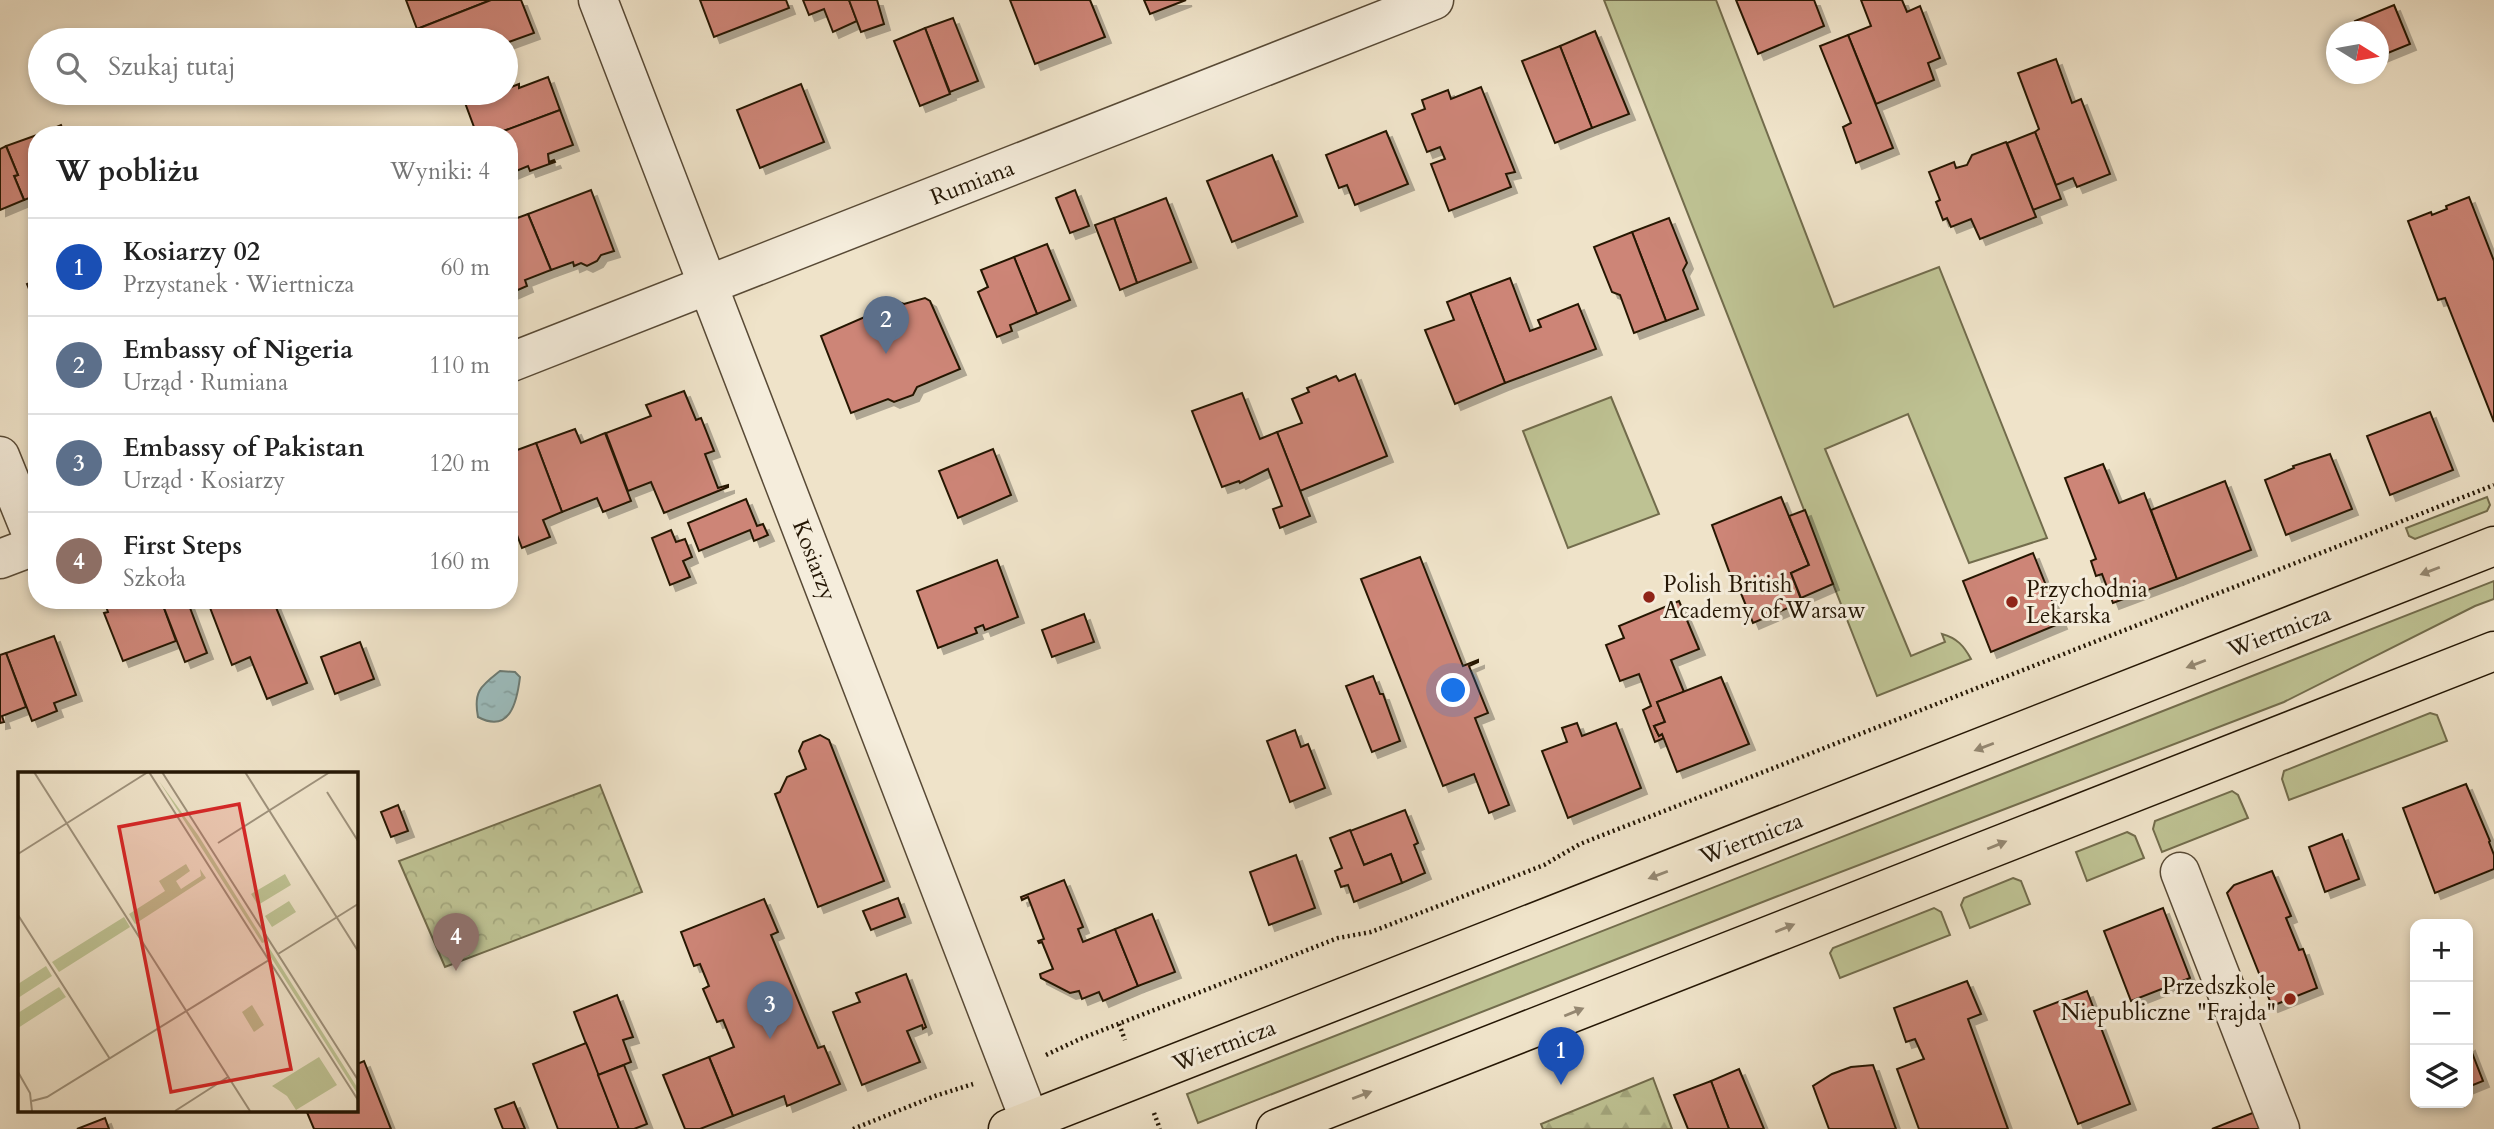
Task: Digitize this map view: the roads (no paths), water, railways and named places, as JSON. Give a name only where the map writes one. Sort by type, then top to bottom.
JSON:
[{"type":"main road","name":"Wiertnicza","points":[[1019,1125],[2494,546]]},
{"type":"main road","points":[[1276,1129],[2494,651]]},
{"type":"street","name":"Kosiarzy","points":[[598,0],[710,285],[1019,1125]]},
{"type":"street","name":"Rumiana","points":[[518,360],[1434,0]]},
{"type":"street","points":[[0,456],[28,523]]},
{"type":"street","points":[[0,559],[28,548]]},
{"type":"street","points":[[2180,872],[2280,1129]]},
{"type":"water","points":[[500,671],[515,672],[520,677],[517,696],[505,718],[489,721],[478,717],[478,695],[483,685]]},
{"type":"place","name":"Embassy of Nigeria","points":[[886,354]]},
{"type":"place","name":"Polish British Academy of Warsaw","points":[[1649,597]]},
{"type":"place","name":"Przychodnia Lekarska","points":[[2012,602]]},
{"type":"place","name":"First Steps","points":[[456,971]]},
{"type":"place","name":"Przedszkole Niepubliczne \"Frajda\"","points":[[2290,999]]},
{"type":"place","name":"Embassy of Pakistan","points":[[770,1039]]},
{"type":"place","name":"Kosiarzy 02","points":[[1561,1085]]}]
